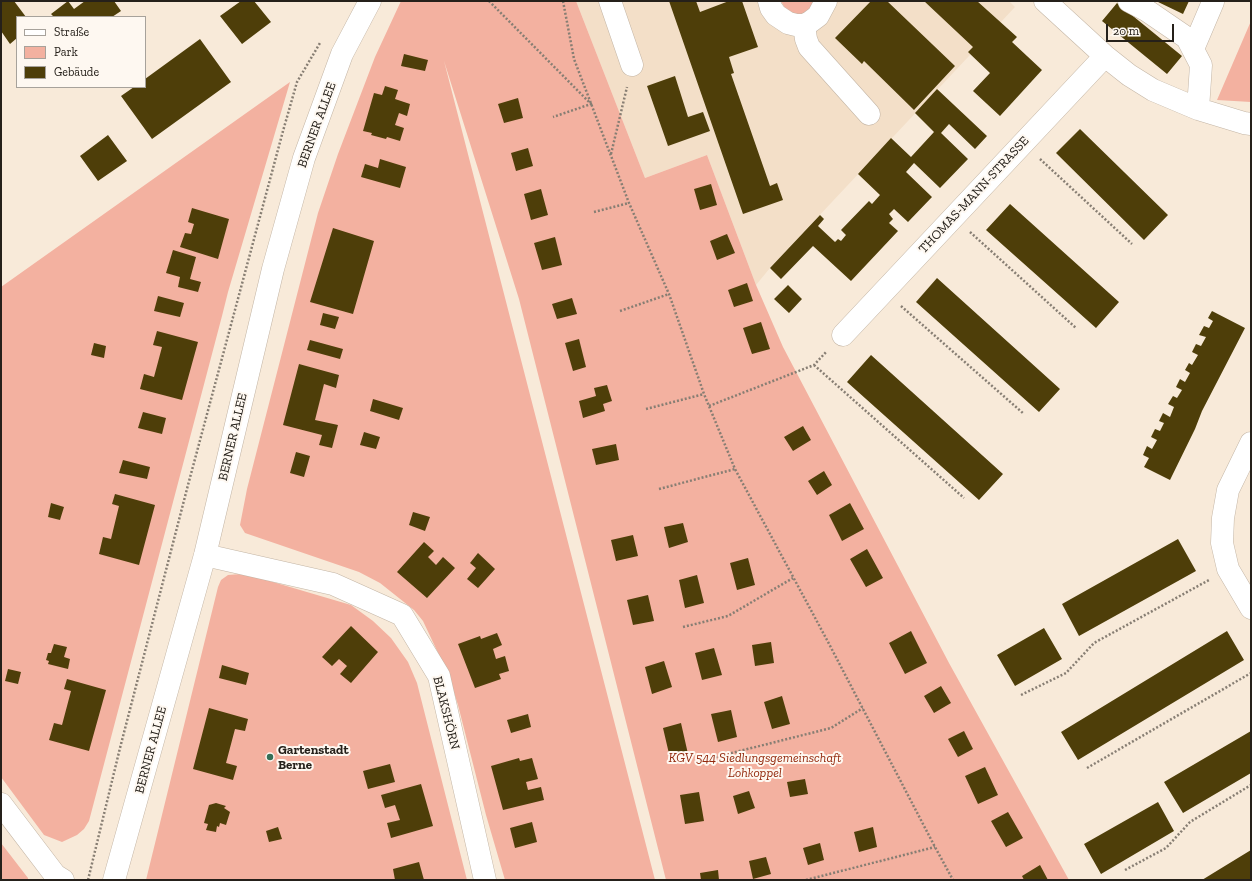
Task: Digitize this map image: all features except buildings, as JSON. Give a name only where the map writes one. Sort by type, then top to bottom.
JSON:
[{"type":"street","name":"BERNER ALLEE","points":[[114,880],[205,555],[273,269],[304,158],[342,54],[370,1]]},
{"type":"street","points":[[610,1],[632,65]]},
{"type":"street","points":[[769,1],[771,8],[776,15],[788,23],[796,25],[804,25],[818,16],[826,1]]},
{"type":"street","points":[[1045,1],[1105,56],[1129,75],[1153,90],[1198,109],[1251,124]]},
{"type":"street","points":[[1129,1],[1146,10],[1187,38],[1202,65],[1198,109]]},
{"type":"street","points":[[1193,49],[1212,2]]},
{"type":"street","points":[[804,25],[809,47],[868,114]]},
{"type":"street","name":"THOMAS-MANN-STRASSE","points":[[843,335],[1105,56]]},
{"type":"street","points":[[1251,443],[1228,490],[1223,518],[1222,544],[1228,569],[1251,608]]},
{"type":"street","name":"BLAKSHÖRN","points":[[205,555],[333,584],[402,615],[439,676],[485,880]]},
{"type":"street","points":[[1,804],[56,875],[63,880]]},
{"type":"path","points":[[489,1],[591,104]]},
{"type":"path","points":[[563,1],[574,59],[629,203],[669,294],[704,394],[735,469],[953,880]]},
{"type":"path","points":[[88,880],[113,776],[282,131],[297,82],[321,41]]},
{"type":"path","points":[[611,154],[632,65]]},
{"type":"path","points":[[553,117],[591,104]]},
{"type":"path","points":[[1023,143],[1132,244]]},
{"type":"path","points":[[594,212],[629,203]]},
{"type":"path","points":[[953,217],[1076,328]]},
{"type":"path","points":[[884,291],[1024,414]]},
{"type":"path","points":[[620,311],[669,294]]},
{"type":"path","points":[[709,406],[814,365],[843,335]]},
{"type":"path","points":[[814,365],[964,498]]},
{"type":"path","points":[[646,409],[704,394]]},
{"type":"path","points":[[659,489],[735,469]]},
{"type":"path","points":[[1022,695],[1066,673],[1094,643],[1228,569]]},
{"type":"path","points":[[683,627],[728,616],[793,578]]},
{"type":"path","points":[[1087,768],[1251,673]]},
{"type":"path","points":[[696,762],[831,728],[863,708]]},
{"type":"path","points":[[1125,870],[1166,848],[1190,822],[1251,785]]},
{"type":"path","points":[[806,880],[935,847]]},
{"type":"shaded area","points":[[576,1],[1009,1],[1015,7],[770,268],[756,285],[707,155],[645,178]]},
{"type":"green space","name":"KGV 544 Siedlungsgemeinschaft Lohkoppel","points":[[401,1],[576,1],[645,178],[707,155],[756,285],[783,347],[949,663],[1069,880],[666,880],[519,299],[444,61],[655,880],[505,880],[486,815],[458,705],[448,674],[423,621],[414,610],[380,583],[359,572],[245,533],[240,525],[247,489],[318,213],[338,154],[375,57]]},
{"type":"green space","points":[[781,1],[816,1],[813,11],[799,17],[786,10]]},
{"type":"green space","points":[[1251,21],[1251,102],[1217,100]]},
{"type":"green space","points":[[290,82],[228,292],[89,821],[84,829],[77,835],[62,842],[44,835],[1,777],[1,287]]},
{"type":"green space","points":[[241,574],[351,605],[373,621],[391,638],[408,662],[417,683],[467,880],[146,880],[218,587],[221,580],[228,575]]},
{"type":"green space","points":[[1,843],[28,878],[28,880],[1,880]]},
{"type":"place","name":"Gartenstadt Berne","points":[[270,757]]}]
